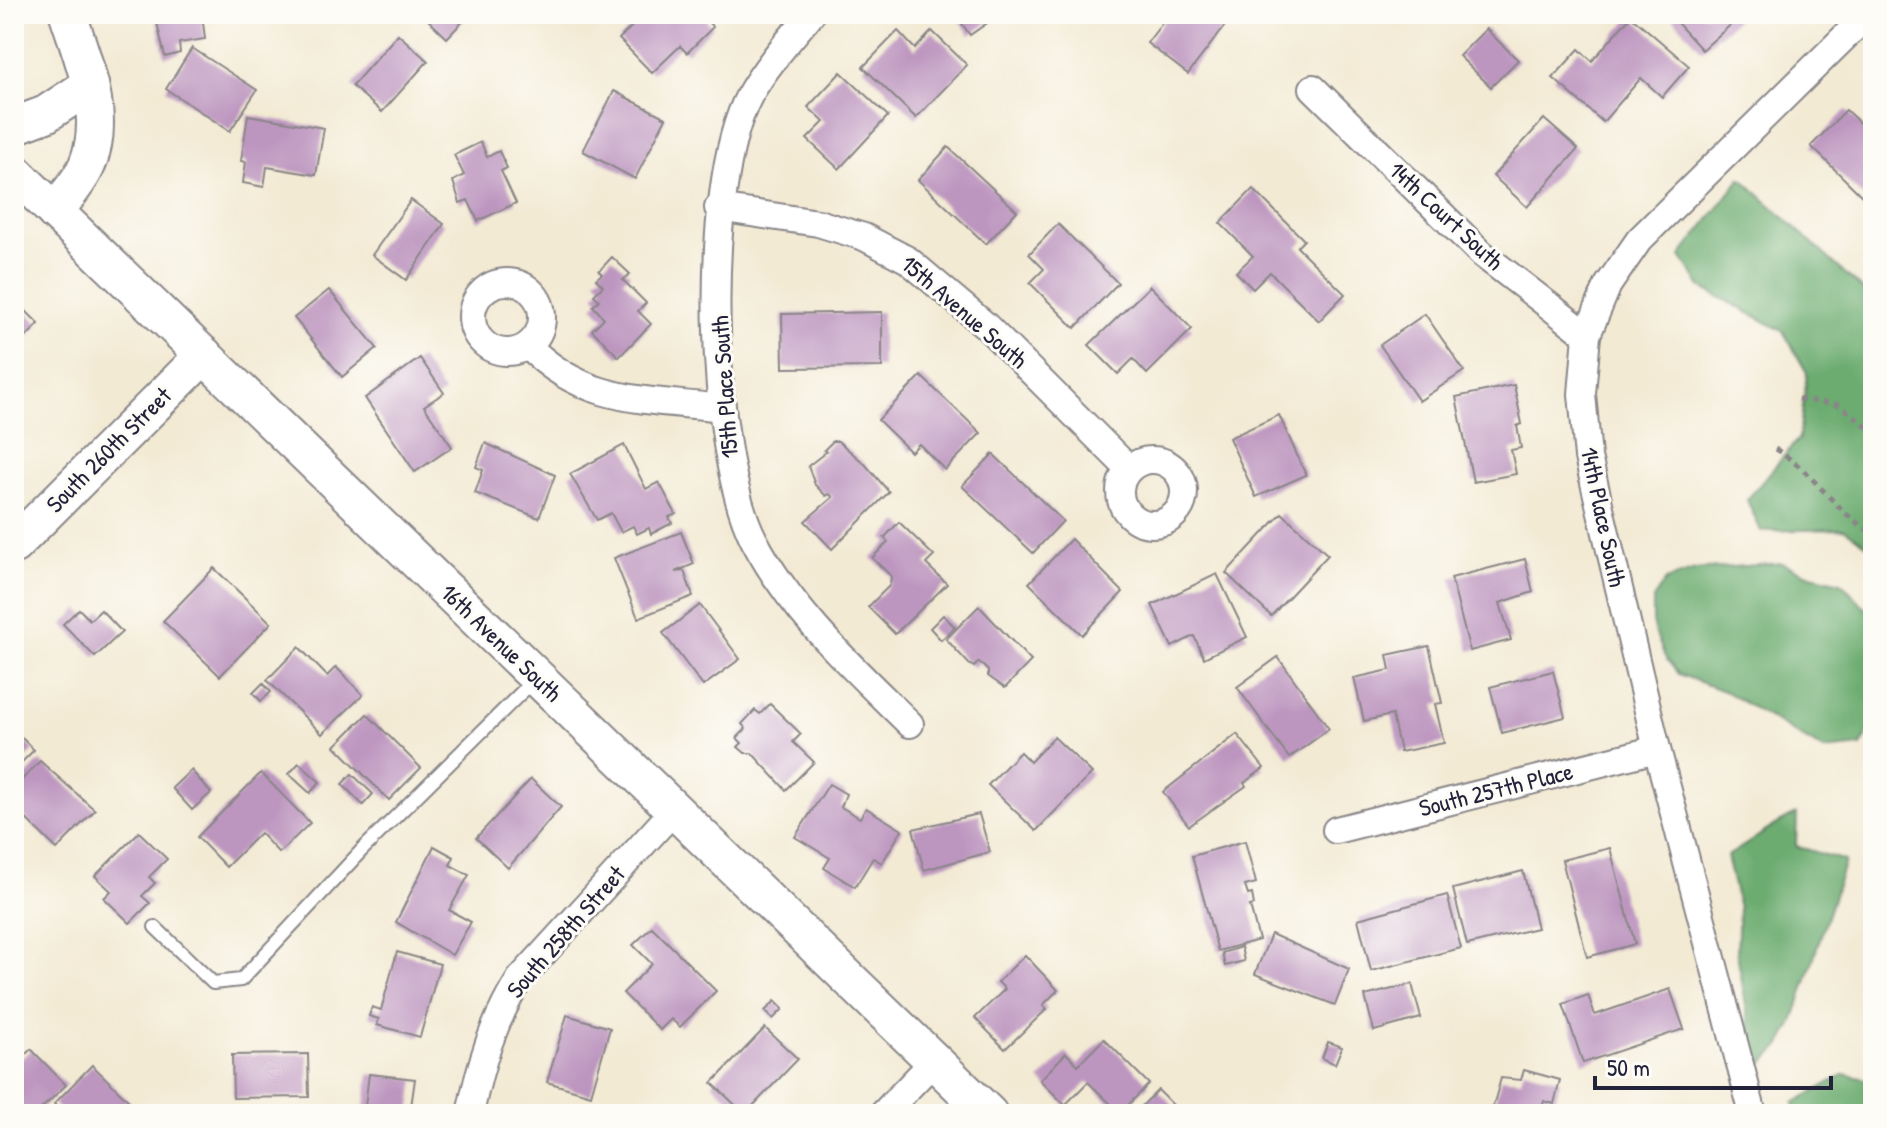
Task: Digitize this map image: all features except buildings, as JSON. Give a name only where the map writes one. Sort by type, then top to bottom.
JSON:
[{"type":"main road","points":[[55,212],[86,168],[95,128],[90,85],[68,14]]},
{"type":"main road","points":[[14,126],[46,114],[90,85]]},
{"type":"main road","name":"16th Avenue South","points":[[14,172],[989,1114]]},
{"type":"main road","name":"South 260th Street","points":[[18,534],[204,355]]},
{"type":"street","name":"15th Place South","points":[[811,14],[749,96],[733,143],[718,208],[722,408],[735,493],[763,558],[804,618],[910,724]]},
{"type":"street","name":"14th Place South","points":[[1744,1112],[1588,457],[1582,394],[1587,335],[1608,285],[1639,240],[1868,20]]},
{"type":"street","name":"14th Court South","points":[[1313,88],[1482,254],[1587,335]]},
{"type":"street","name":"15th Avenue South","points":[[718,208],[792,218],[848,231],[908,260],[985,325],[1129,469]]},
{"type":"street","points":[[528,346],[562,376],[586,388],[603,393],[722,408]]},
{"type":"street","name":"South 257th Place","points":[[1336,830],[1657,749]]},
{"type":"street","name":"South 258th Street","points":[[470,1114],[487,1042],[514,988],[543,951],[674,810]]},
{"type":"street","points":[[883,1114],[934,1061]]},
{"type":"lane","points":[[155,927],[213,983],[241,980],[352,860],[537,677]]},
{"type":"path","points":[[1798,399],[1840,405],[1873,432]]},
{"type":"path","points":[[1775,449],[1799,463],[1852,522],[1873,533]]},
{"type":"green space","points":[[1741,178],[1873,299],[1873,549],[1844,529],[1761,531],[1747,500],[1799,438],[1807,373],[1783,331],[1702,288],[1681,256]]},
{"type":"green space","points":[[1782,563],[1811,575],[1841,582],[1873,616],[1873,723],[1861,746],[1824,750],[1726,692],[1678,674],[1665,657],[1653,627],[1653,599],[1666,580],[1695,570]]},
{"type":"green space","points":[[1797,814],[1796,846],[1845,861],[1792,1025],[1780,1046],[1757,1069],[1737,953],[1739,908],[1727,856]]},
{"type":"green space","points":[[1845,1074],[1873,1081],[1873,1114],[1797,1114],[1794,1103]]}]
